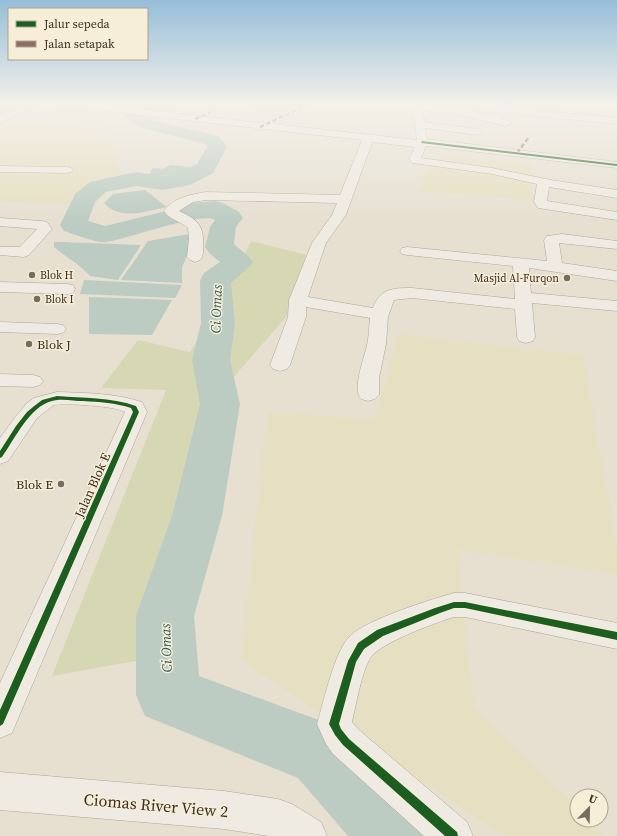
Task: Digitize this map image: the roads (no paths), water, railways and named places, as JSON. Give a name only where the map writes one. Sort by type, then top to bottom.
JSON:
[{"type":"street","points":[[280,365],[297,318],[298,300],[319,243],[339,215],[366,143]]},
{"type":"street","points":[[421,143],[617,165]]},
{"type":"street","points":[[421,143],[415,159],[417,161],[492,171],[543,183],[617,194]]},
{"type":"street","points":[[517,153],[524,143]]},
{"type":"street","points":[[572,187],[574,167]]},
{"type":"street","points":[[0,169],[67,170]]},
{"type":"street","points":[[543,183],[540,202],[543,206],[617,216]]},
{"type":"street","points":[[195,257],[196,231],[193,224],[171,210],[189,199],[206,196],[344,199]]},
{"type":"street","points":[[0,222],[35,223],[42,225],[45,229],[24,252],[0,251]]},
{"type":"street","points":[[555,266],[550,240],[552,239],[562,238],[617,245]]},
{"type":"street","points":[[407,251],[555,266],[615,279]]},
{"type":"street","points":[[522,262],[526,337]]},
{"type":"street","points":[[0,287],[68,289]]},
{"type":"street","points":[[368,395],[369,378],[378,344],[378,325],[380,314],[384,301],[388,296],[399,293],[412,293],[617,306]]},
{"type":"street","points":[[298,300],[380,314]]},
{"type":"street","points":[[0,327],[57,329]]},
{"type":"street","points":[[0,380],[33,381]]},
{"type":"street","name":"Jalan Blok E","points":[[0,456],[31,412],[39,404],[48,400],[57,398],[126,403],[134,407],[136,412],[0,721]]},
{"type":"street","points":[[453,836],[346,742],[334,724],[352,661],[361,646],[380,633],[454,605],[480,607],[617,636]]},
{"type":"street","name":"Ciomas River View 2","points":[[0,791],[224,810],[278,818],[308,836]]},
{"type":"waterway","name":"Ci Omas","points":[[214,143],[217,147],[205,168],[182,180],[163,183],[136,179],[98,187],[84,199],[73,225],[104,234],[170,218],[189,211],[216,209],[230,218],[223,227],[219,247],[238,262],[215,280],[218,323],[211,360],[220,404],[197,516],[165,616],[168,695],[322,754],[398,836]]},
{"type":"place","name":"Blok H","points":[[32,275]]},
{"type":"place","name":"Masjid Al-Furqon","points":[[567,278]]},
{"type":"place","name":"Blok I","points":[[37,299]]},
{"type":"place","name":"Blok J","points":[[29,344]]},
{"type":"place","name":"Blok E","points":[[61,484]]}]
